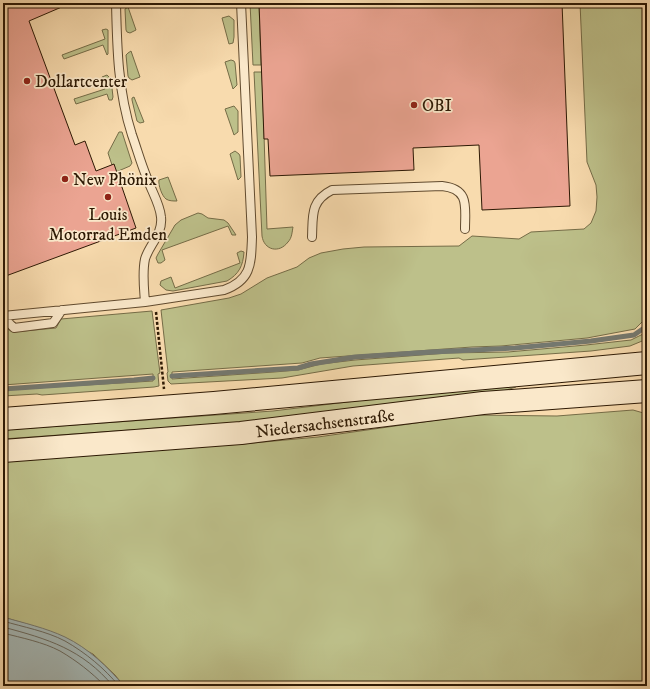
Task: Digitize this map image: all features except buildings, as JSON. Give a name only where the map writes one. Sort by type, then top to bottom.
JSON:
[{"type":"main road","name":"Niedersachsenstraße","points":[[3,419],[214,403],[647,363]]},
{"type":"main road","name":"Niedersachsenstraße","points":[[3,451],[241,433],[483,403],[647,391]]},
{"type":"main road","points":[[619,393],[647,404]]},
{"type":"lane","points":[[116,3],[118,62],[124,109],[146,176],[160,209],[161,217],[158,234],[148,251],[146,259],[143,279],[145,302]]},
{"type":"lane","points":[[3,316],[145,302],[224,290],[240,282],[246,275],[250,266],[252,238],[241,3]]},
{"type":"lane","points":[[312,237],[313,213],[317,202],[323,194],[332,190],[442,186],[452,187],[459,191],[464,199],[465,229]]},
{"type":"lane","points":[[3,316],[14,328],[53,323],[62,310]]},
{"type":"path","points":[[155,300],[164,389]]},
{"type":"green space","points":[[250,3],[259,3],[261,65],[253,65]]},
{"type":"green space","points":[[580,3],[647,3],[647,317],[635,329],[587,338],[501,346],[320,358],[302,363],[172,372],[172,379],[298,370],[321,364],[355,360],[448,353],[508,352],[586,345],[631,340],[647,332],[647,339],[630,346],[591,351],[463,360],[459,358],[353,366],[282,378],[171,384],[168,381],[161,310],[229,298],[241,294],[267,278],[297,267],[309,258],[321,253],[364,247],[459,246],[472,236],[519,239],[531,232],[584,229],[591,223],[596,211],[597,197],[596,185],[587,162]]},
{"type":"green space","points":[[128,7],[136,30],[130,33],[126,30],[125,9]]},
{"type":"green space","points":[[229,16],[234,20],[234,37],[233,43],[229,44],[222,18]]},
{"type":"green space","points":[[102,30],[108,30],[107,55],[103,45],[64,59],[62,55],[105,39]]},
{"type":"green space","points":[[131,51],[140,77],[132,80],[128,76],[126,55]]},
{"type":"green space","points":[[231,60],[235,63],[237,85],[233,89],[225,62]]},
{"type":"green space","points":[[254,72],[262,72],[267,229],[293,227],[292,235],[289,240],[284,246],[276,249],[272,249],[266,245],[262,236]]},
{"type":"green space","points":[[107,75],[111,79],[112,100],[109,100],[107,94],[76,104],[74,99],[105,89],[102,77]]},
{"type":"green space","points":[[134,97],[144,122],[140,123],[137,121],[132,100]]},
{"type":"green space","points":[[234,106],[238,111],[238,132],[234,135],[225,109]]},
{"type":"green space","points":[[119,132],[122,132],[132,163],[130,166],[116,172],[108,153]]},
{"type":"green space","points":[[235,151],[240,156],[241,177],[238,180],[230,154]]},
{"type":"green space","points":[[168,177],[177,201],[170,201],[166,199],[159,185],[159,180]]},
{"type":"green space","points":[[198,213],[208,218],[224,220],[228,223],[236,235],[232,235],[228,226],[162,250],[165,260],[158,263],[156,258],[175,225],[181,220]]},
{"type":"green space","points":[[241,251],[244,252],[240,269],[227,281],[173,291],[166,290],[160,285],[161,281],[171,277],[175,288],[240,263],[237,253]]},
{"type":"green space","points":[[152,311],[160,373],[158,374],[159,386],[42,395],[3,396],[3,390],[153,381],[153,374],[3,385],[3,326],[13,332],[56,328],[61,319]]},
{"type":"green space","points":[[514,385],[516,387],[503,391],[271,420],[3,439],[3,430],[273,411],[405,395]]},
{"type":"green space","points":[[633,410],[647,414],[647,686],[124,686],[93,654],[36,627],[3,617],[3,461],[242,444],[318,437],[472,415],[557,416]]},
{"type":"water","points":[[3,617],[50,631],[73,641],[97,658],[124,686],[3,686]]},
{"type":"waterway","points":[[172,376],[298,368],[311,364],[355,357],[515,348],[591,341],[634,335],[647,326]]},
{"type":"waterway","points":[[3,389],[153,378]]},
{"type":"place","name":"Dollartcenter","points":[[27,81]]},
{"type":"place","name":"OBI","points":[[414,105]]},
{"type":"place","name":"New Phönix","points":[[65,179]]},
{"type":"place","name":"Louis Motorrad Emden","points":[[108,197]]}]
